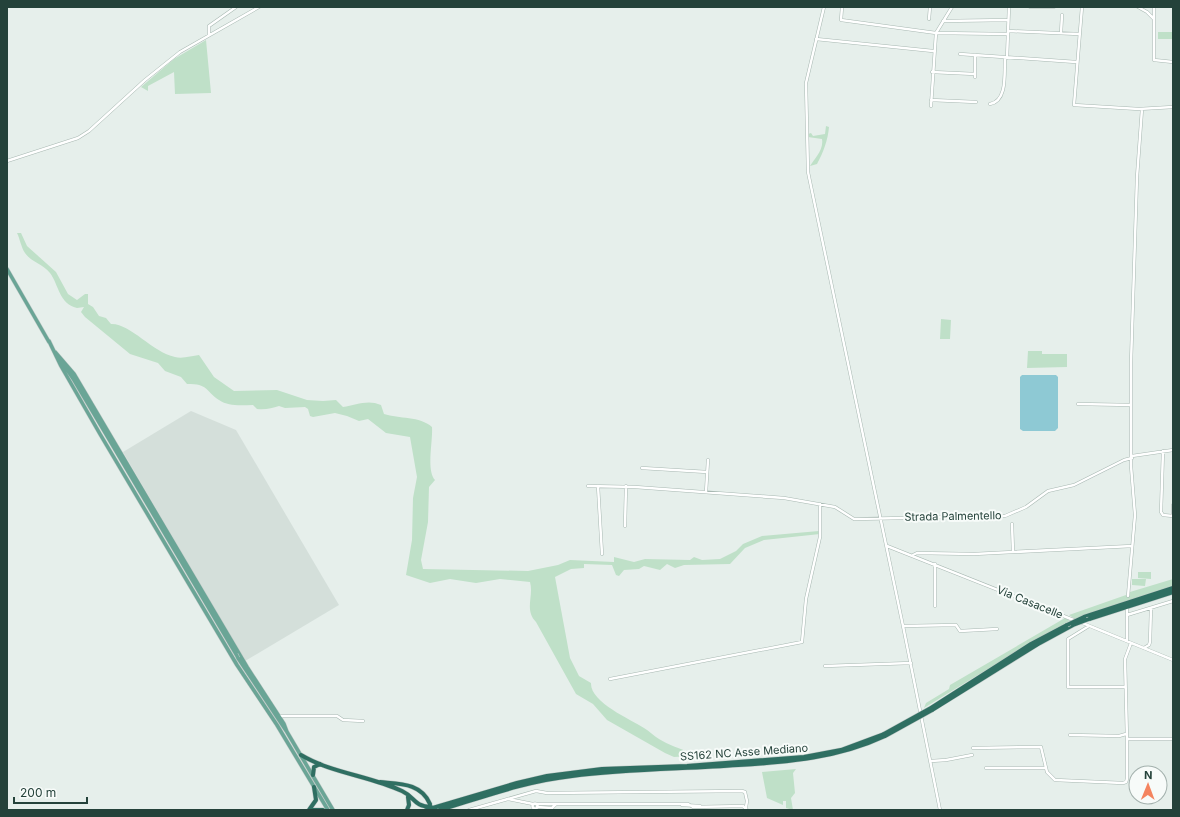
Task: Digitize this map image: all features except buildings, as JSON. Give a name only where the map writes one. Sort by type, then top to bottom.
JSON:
[{"type":"highway","name":"SS162 NC Asse Mediano","points":[[932,709],[1031,644],[1067,624],[1173,588]]},
{"type":"highway","name":"SS162 NC Asse Mediano","points":[[440,810],[517,785],[572,776],[761,762],[804,757],[843,750],[885,735],[932,709],[1038,644],[1074,625],[1173,592]]},
{"type":"highway","points":[[301,755],[320,764],[403,792],[422,806],[431,806]]},
{"type":"highway","points":[[313,775],[314,766],[320,764]]},
{"type":"highway","points":[[374,781],[414,787],[421,790],[431,806]]},
{"type":"highway","points":[[309,810],[316,800],[314,787]]},
{"type":"highway","name":"SS162 NC Asse Mediano","points":[[426,810],[431,806],[497,791]]},
{"type":"highway","points":[[407,810],[409,805],[408,796]]},
{"type":"highway","points":[[312,810],[323,810]]},
{"type":"main road","points":[[7,269],[328,810]]},
{"type":"main road","points":[[49,341],[66,376],[237,657],[287,732],[333,810]]},
{"type":"main road","points":[[237,657],[279,716],[287,732]]},
{"type":"street","points":[[209,35],[209,26],[236,7]]},
{"type":"street","points":[[7,160],[78,138],[89,131],[145,80],[180,52],[259,7]]},
{"type":"street","points":[[824,7],[806,83],[808,172],[881,518],[940,810]]},
{"type":"street","points":[[842,7],[841,20],[936,33],[1008,32],[1079,34]]},
{"type":"street","points":[[929,19],[930,7]]},
{"type":"street","points":[[931,106],[933,51],[936,33],[952,7]]},
{"type":"street","points":[[990,104],[998,101],[1002,96],[1009,7]]},
{"type":"street","points":[[1030,7],[1054,7]]},
{"type":"street","points":[[1082,7],[1076,62],[1078,65],[1074,105],[1142,109],[1173,107]]},
{"type":"street","points":[[1139,7],[1145,8],[1154,19]]},
{"type":"street","points":[[1154,7],[1154,60],[1173,62]]},
{"type":"street","points":[[1061,33],[1062,15]]},
{"type":"street","points":[[943,20],[1008,20]]},
{"type":"street","points":[[816,40],[933,51]]},
{"type":"street","points":[[960,54],[1076,62]]},
{"type":"street","points":[[932,72],[975,76],[975,55]]},
{"type":"street","points":[[931,100],[975,101]]},
{"type":"street","points":[[1128,596],[1135,515],[1132,480],[1131,404],[1136,177],[1142,109]]},
{"type":"street","points":[[1078,404],[1131,404]]},
{"type":"street","name":"Strada Palmentello","points":[[588,486],[626,486],[784,498],[835,507],[851,518],[1006,516],[1026,507],[1048,491],[1074,485],[1124,460],[1132,457],[1173,450]]},
{"type":"street","points":[[1163,451],[1161,512],[1163,515],[1173,516],[1173,505]]},
{"type":"street","points":[[706,492],[708,460]]},
{"type":"street","points":[[642,468],[707,472]]},
{"type":"street","points":[[598,486],[602,554]]},
{"type":"street","points":[[625,526],[626,486]]},
{"type":"street","points":[[610,679],[802,642],[806,599],[820,538],[820,504]]},
{"type":"street","points":[[1012,524],[1013,552]]},
{"type":"street","name":"Via Casacelle","points":[[886,546],[913,555],[1173,660]]},
{"type":"street","points":[[913,555],[917,553],[1013,552],[1132,546]]},
{"type":"street","points":[[935,564],[935,606]]},
{"type":"street","points":[[1127,615],[1173,601]]},
{"type":"street","points":[[1144,648],[1149,645],[1150,642],[1151,608]]},
{"type":"street","points":[[973,748],[1042,748],[1045,768],[1049,776],[1055,780],[1126,782],[1128,764],[1124,687],[1125,659],[1129,642],[1127,609]]},
{"type":"street","points":[[903,626],[956,625],[960,631],[997,629]]},
{"type":"street","points":[[1089,626],[1068,639],[1068,687],[1124,687]]},
{"type":"street","points":[[825,666],[911,663]]},
{"type":"street","points":[[279,716],[337,716],[343,720],[363,721]]},
{"type":"street","points":[[1070,735],[1119,736],[1126,734]]},
{"type":"street","points":[[1127,739],[1173,739]]},
{"type":"street","points":[[931,761],[972,755]]},
{"type":"street","points":[[986,768],[1045,768]]},
{"type":"street","points":[[469,810],[536,791],[547,793],[742,790],[745,792],[747,801],[746,809],[690,805],[557,804],[552,808],[534,806],[508,799]]},
{"type":"street","points":[[690,805],[690,810]]},
{"type":"shaded area","points":[[191,411],[236,430],[339,605],[245,661],[123,452]]},
{"type":"green space","points":[[1158,32],[1172,32],[1172,39],[1158,39]]},
{"type":"green space","points":[[206,40],[211,93],[175,94],[174,72],[148,86],[148,91],[141,87],[174,59]]},
{"type":"green space","points":[[826,126],[829,127],[828,137],[823,151],[817,164],[810,166],[822,147],[822,139],[808,137],[808,134],[811,133],[813,136],[825,134]]},
{"type":"green space","points":[[17,233],[21,233],[27,246],[56,272],[68,294],[77,300],[85,294],[88,294],[88,304],[93,307],[99,316],[106,318],[111,324],[126,328],[166,354],[181,358],[199,355],[214,377],[234,391],[277,390],[307,400],[336,400],[343,407],[371,402],[381,405],[384,414],[415,419],[427,423],[432,427],[430,463],[432,475],[435,480],[429,487],[428,522],[421,560],[423,569],[528,571],[558,565],[570,560],[614,562],[614,557],[634,562],[645,559],[690,560],[694,557],[702,560],[720,559],[736,551],[743,544],[762,536],[819,531],[820,534],[764,540],[745,548],[730,564],[684,565],[675,568],[667,564],[660,570],[644,566],[639,569],[624,570],[619,576],[616,575],[612,565],[584,564],[584,568],[571,569],[555,577],[570,658],[579,676],[591,683],[592,690],[597,697],[612,709],[644,728],[657,738],[690,753],[690,756],[674,757],[607,720],[593,704],[576,694],[532,617],[530,608],[530,582],[500,579],[476,583],[450,579],[430,583],[406,575],[412,540],[413,498],[417,477],[410,437],[386,433],[368,419],[359,421],[335,413],[313,417],[310,416],[308,409],[305,407],[285,408],[279,406],[269,409],[257,409],[253,405],[227,404],[219,400],[203,386],[187,384],[181,377],[165,371],[158,363],[130,354],[85,317],[81,312],[84,307],[77,308],[66,303],[50,273],[44,267],[30,259],[25,253]]},
{"type":"green space","points":[[941,319],[951,320],[950,339],[940,339]]},
{"type":"green space","points":[[1028,351],[1042,351],[1042,354],[1067,354],[1067,367],[1027,368]]},
{"type":"green space","points":[[1138,572],[1151,572],[1151,579],[1138,578]]},
{"type":"green space","points":[[1132,579],[1146,579],[1145,586],[1132,585]]},
{"type":"green space","points":[[1173,579],[1173,586],[1075,619],[1069,615],[1126,595],[1127,597],[1129,596],[1130,592]]},
{"type":"green space","points":[[1065,618],[1070,621],[1035,640],[924,708],[926,703],[949,689],[950,685]]},
{"type":"green space","points":[[796,769],[793,773],[795,793],[791,798],[793,810],[786,808],[786,801],[783,801],[783,805],[767,798],[762,772]]},
{"type":"water","points":[[1022,375],[1056,375],[1058,377],[1058,428],[1055,431],[1023,431],[1020,429],[1020,377]]}]
